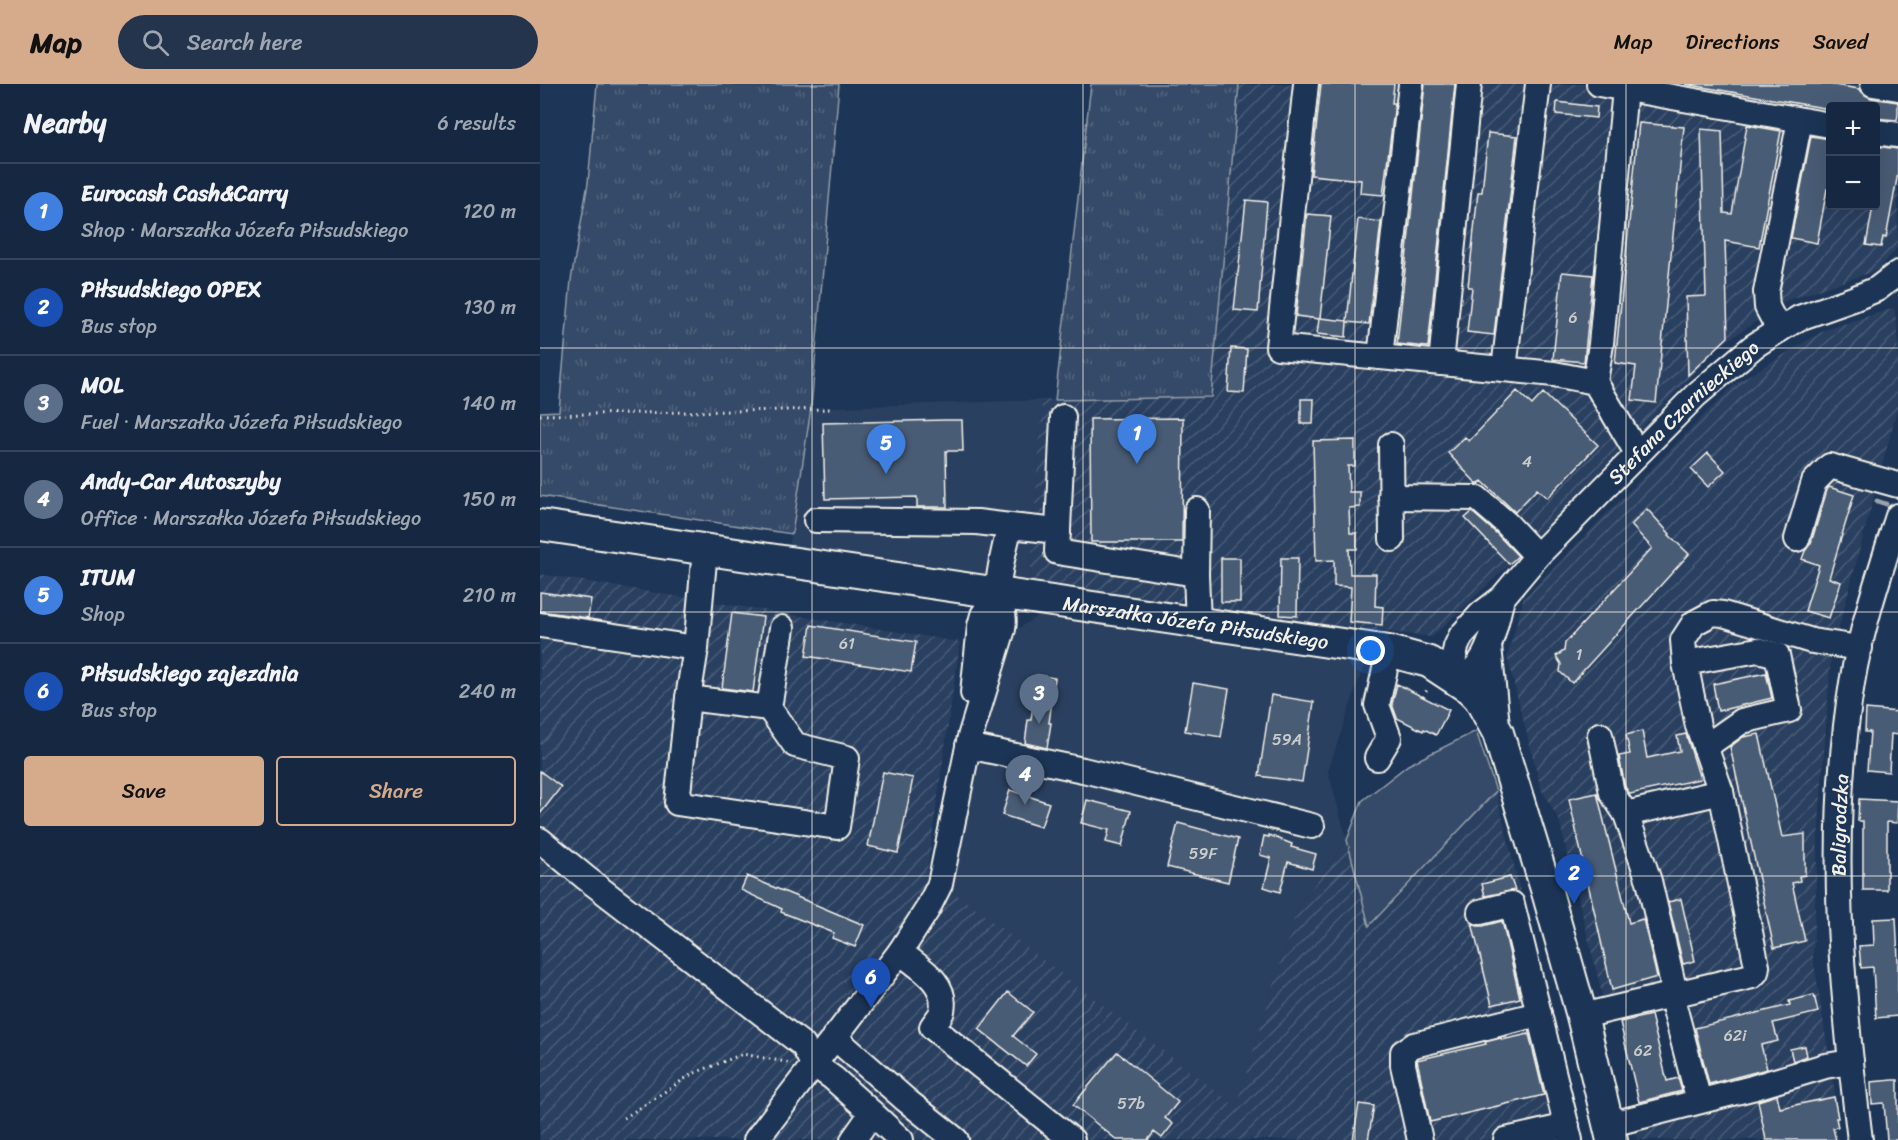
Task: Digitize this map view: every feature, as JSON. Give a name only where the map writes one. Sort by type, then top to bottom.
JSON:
[{"type":"main road","name":"Marszałka Józefa Piłsudskiego","points":[[540,525],[1198,622],[1402,654],[1429,662],[1454,677],[1479,699],[1498,733],[1544,881],[1582,1016],[1610,1132]]},
{"type":"street","points":[[1306,84],[1278,347],[1554,374],[1595,382]]},
{"type":"street","points":[[1380,357],[1411,84]]},
{"type":"street","points":[[1441,363],[1469,84]]},
{"type":"street","points":[[1504,369],[1538,84]]},
{"type":"street","points":[[1599,84],[1826,123]]},
{"type":"street","points":[[1873,84],[1898,88]]},
{"type":"street","points":[[1624,89],[1601,344],[1595,382],[1637,453]]},
{"type":"street","points":[[1779,330],[1767,307],[1766,292],[1800,120]]},
{"type":"street","points":[[1880,133],[1898,135]]},
{"type":"street","name":"Stefana Czarnieckiego","points":[[1502,598],[1489,646],[1480,663],[1469,673],[1454,677],[1453,662],[1461,636],[1481,614],[1502,598],[1537,555],[1637,453],[1725,369],[1754,346],[1799,318],[1877,289],[1898,273]]},
{"type":"street","points":[[1063,417],[1057,552],[1196,574]]},
{"type":"street","points":[[1391,445],[1392,539]]},
{"type":"street","points":[[1797,539],[1814,482],[1830,466],[1898,484]]},
{"type":"street","points":[[1391,497],[1477,498],[1506,523],[1537,555]]},
{"type":"street","points":[[1197,510],[1198,622]]},
{"type":"street","name":"Baligrodzka","points":[[1860,1140],[1838,913],[1838,821],[1845,730],[1852,680],[1880,572],[1898,516]]},
{"type":"street","points":[[816,520],[977,522],[1058,531]]},
{"type":"street","points":[[756,1140],[900,952],[927,910],[940,884],[969,741],[980,626],[983,615],[1005,594],[1004,550],[1010,526]]},
{"type":"street","points":[[705,549],[696,648],[676,803],[837,827],[847,758],[795,745],[770,708],[782,627]]},
{"type":"street","points":[[1582,1016],[1752,976],[1756,972],[1757,966],[1721,792],[1698,726],[1685,663],[1683,640],[1694,623],[1713,613],[1723,614],[1812,641],[1860,648]]},
{"type":"street","points":[[540,625],[696,648]]},
{"type":"street","name":"Stefana Czarnieckiego","points":[[1402,654],[1461,636]]},
{"type":"street","name":"Stefana Czarnieckiego","points":[[1489,646],[1498,733]]},
{"type":"street","points":[[1685,663],[1758,650],[1777,655],[1789,710],[1742,721],[1705,747]]},
{"type":"street","points":[[1377,758],[1389,738],[1377,705],[1402,654]]},
{"type":"street","points":[[688,698],[770,708]]},
{"type":"street","points":[[1600,735],[1612,793],[1626,814],[1649,881],[1672,980],[1673,1002],[1699,1101]]},
{"type":"street","points":[[969,741],[1312,826]]},
{"type":"street","points":[[1626,814],[1721,792]]},
{"type":"street","points":[[540,840],[803,1045],[813,1064],[833,1078],[901,1140]]},
{"type":"street","points":[[1480,912],[1512,904],[1569,1133],[1506,1140]]},
{"type":"street","points":[[900,952],[937,982],[942,994],[942,1012],[932,1027],[1072,1140]]},
{"type":"street","points":[[1420,1140],[1403,1065],[1403,1052],[1414,1045],[1539,1014]]},
{"type":"street","points":[[834,1037],[956,1140]]},
{"type":"street","points":[[1610,1132],[1699,1101],[1825,1066],[1851,1062]]},
{"type":"street","points":[[853,1140],[872,1113]]},
{"type":"path","points":[[540,415],[830,409]]},
{"type":"path","points":[[624,1118],[692,1074],[743,1054],[783,1062],[813,1064]]},
{"type":"shaded area","points":[[1239,84],[1898,84],[1898,247],[1878,270],[1788,300],[1721,345],[1524,551],[1432,637],[1220,612],[1174,602],[1030,583],[1042,400],[1211,397]]},
{"type":"shaded area","points":[[1894,308],[1898,330],[1898,406],[1831,657],[1818,838],[1813,956],[1839,1119],[1792,1128],[1794,1140],[1637,1140],[1630,1109],[1688,1095],[1666,1001],[1607,1015],[1559,820],[1541,789],[1507,657],[1524,597],[1736,383],[1825,330]]},
{"type":"shaded area","points":[[1042,400],[1030,583],[789,549],[811,408]]},
{"type":"shaded area","points":[[540,574],[960,642],[927,872],[1236,1106],[1298,907],[1347,840],[1370,925],[1496,791],[1581,1140],[540,1140]]},
{"type":"shaded area","points":[[1037,616],[1364,665],[1328,771],[1347,840],[1298,907],[1236,1107],[947,888],[1001,660],[1016,630]]},
{"type":"green space","points":[[597,84],[839,84],[811,408],[792,534],[540,496],[540,412],[559,411],[571,280],[588,183]]},
{"type":"green space","points":[[1091,84],[1239,84],[1211,397],[1055,400]]},
{"type":"green space","points":[[1476,731],[1496,791],[1369,926],[1347,840],[1362,801],[1408,765]]},
{"type":"building","points":[[1321,84],[1394,84],[1392,103],[1395,103],[1383,195],[1360,193],[1361,180],[1311,175]]},
{"type":"building","points":[[1425,84],[1455,84],[1428,347],[1397,344]]},
{"type":"building","points":[[1685,84],[1828,84],[1859,89],[1871,98],[1898,102],[1898,115],[1897,120],[1880,118],[1880,102],[1826,102],[1826,108]]},
{"type":"building","points":[[1557,102],[1597,107],[1596,118],[1556,114]]},
{"type":"building","points":[[1639,123],[1684,127],[1656,403],[1632,400],[1636,366],[1615,363]]},
{"type":"building","points":[[1747,125],[1781,131],[1759,247],[1725,241],[1728,337],[1688,375],[1686,297],[1706,296],[1701,129],[1722,131],[1724,213],[1732,214]]},
{"type":"building","points":[[1488,133],[1517,136],[1494,335],[1467,332],[1472,287],[1468,287],[1478,192],[1482,192]]},
{"type":"building","points":[[1811,136],[1826,138],[1826,194],[1817,243],[1791,238]]},
{"type":"building","points":[[1880,147],[1898,149],[1898,173],[1886,238],[1883,237],[1881,247],[1866,245],[1872,210],[1880,210]]},
{"type":"building","points":[[1246,200],[1267,202],[1258,312],[1234,310]]},
{"type":"building","points":[[1307,214],[1331,216],[1320,318],[1347,321],[1358,219],[1381,222],[1369,324],[1347,322],[1346,337],[1317,334],[1319,319],[1296,316]]},
{"type":"building","points":[[1562,272],[1593,275],[1584,362],[1553,359]]},
{"type":"building","points":[[1231,348],[1247,349],[1244,393],[1228,392]]},
{"type":"building","points":[[1517,391],[1532,405],[1543,393],[1598,445],[1547,498],[1537,489],[1515,512],[1482,481],[1477,484],[1448,453],[1465,437],[1469,441]]},
{"type":"building","points":[[1301,399],[1314,399],[1313,424],[1301,424]]},
{"type":"building","points":[[1183,418],[1182,542],[1091,542],[1090,419]]},
{"type":"building","points":[[962,420],[963,451],[946,451],[947,507],[917,507],[917,497],[825,499],[823,423]]},
{"type":"building","points":[[1355,440],[1355,466],[1348,466],[1349,492],[1360,492],[1360,507],[1349,508],[1350,533],[1357,533],[1357,549],[1349,549],[1350,574],[1376,574],[1375,606],[1383,607],[1382,625],[1349,622],[1351,587],[1334,586],[1334,560],[1316,561],[1313,441]]},
{"type":"building","points":[[1708,453],[1725,471],[1708,487],[1691,469]]},
{"type":"building","points":[[1829,487],[1854,495],[1829,578],[1841,582],[1829,618],[1805,611],[1819,565],[1802,559],[1811,543]]},
{"type":"building","points":[[1647,509],[1689,554],[1572,683],[1560,672],[1561,664],[1556,656],[1564,651],[1565,643],[1652,548],[1631,525]]},
{"type":"building","points":[[1472,512],[1518,556],[1509,564],[1465,518]]},
{"type":"building","points":[[1221,558],[1240,558],[1240,602],[1221,602]]},
{"type":"building","points":[[1281,558],[1298,558],[1297,616],[1280,615]]},
{"type":"building","points":[[540,592],[591,599],[588,618],[540,611]]},
{"type":"building","points":[[732,613],[763,617],[753,692],[722,688]]},
{"type":"building","points":[[811,625],[916,642],[911,672],[806,656]]},
{"type":"building","points":[[1766,673],[1772,698],[1718,711],[1713,684]]},
{"type":"building","points":[[1037,675],[1055,678],[1047,748],[1025,743],[1028,720],[1031,720]]},
{"type":"building","points":[[1193,683],[1229,689],[1221,737],[1185,731]]},
{"type":"building","points":[[1397,684],[1449,710],[1436,735],[1397,718],[1392,704]]},
{"type":"building","points":[[1271,695],[1314,702],[1302,782],[1259,776]]},
{"type":"building","points":[[1866,709],[1898,712],[1898,735],[1891,734],[1889,772],[1867,770],[1870,732],[1865,732]]},
{"type":"building","points":[[1642,731],[1647,758],[1680,751],[1677,736],[1686,734],[1700,779],[1630,794],[1625,787],[1619,756],[1630,754],[1626,735]]},
{"type":"building","points":[[1759,734],[1782,837],[1805,834],[1805,875],[1799,876],[1800,881],[1792,883],[1805,941],[1774,948],[1730,747],[1743,737]]},
{"type":"building","points":[[540,771],[561,787],[540,814]]},
{"type":"building","points":[[883,772],[913,778],[898,853],[868,846]]},
{"type":"building","points":[[1010,790],[1049,803],[1041,827],[1002,815]]},
{"type":"building","points":[[1597,793],[1629,923],[1643,919],[1657,977],[1612,990],[1569,799]]},
{"type":"building","points":[[1859,799],[1898,801],[1897,823],[1887,822],[1887,890],[1863,890],[1863,821],[1858,821]]},
{"type":"building","points":[[1087,800],[1131,811],[1122,846],[1106,842],[1109,830],[1081,823]]},
{"type":"building","points":[[1178,823],[1238,839],[1228,882],[1167,867]]},
{"type":"building","points":[[1269,835],[1292,844],[1291,847],[1316,854],[1312,869],[1288,862],[1280,892],[1264,887],[1271,858],[1260,855],[1264,836],[1269,837]]},
{"type":"building","points":[[747,876],[864,925],[855,947],[832,938],[834,933],[781,912],[782,909],[741,890]]},
{"type":"building","points":[[1510,877],[1515,890],[1485,896],[1482,884]]},
{"type":"building","points":[[1681,899],[1695,961],[1683,964],[1668,902]]},
{"type":"building","points":[[1896,918],[1898,1016],[1876,1018],[1873,967],[1861,968],[1859,946],[1874,945],[1873,919]]},
{"type":"building","points":[[1502,921],[1520,998],[1492,1005],[1472,923],[1483,926]]},
{"type":"building","points":[[1008,992],[1033,1012],[1013,1036],[1036,1054],[1026,1066],[979,1029]]},
{"type":"building","points":[[1814,995],[1818,1012],[1773,1023],[1778,1041],[1761,1045],[1767,1069],[1709,1084],[1695,1028],[1790,1005],[1789,1001]]},
{"type":"building","points":[[1651,1015],[1667,1081],[1678,1078],[1682,1091],[1639,1102],[1620,1022]]},
{"type":"building","points":[[1529,1034],[1544,1095],[1430,1122],[1417,1060],[1486,1044],[1485,1042],[1501,1038],[1502,1040]]},
{"type":"building","points":[[1805,1046],[1807,1056],[1793,1061],[1790,1049]]},
{"type":"building","points":[[1117,1052],[1178,1102],[1165,1118],[1173,1124],[1162,1138],[1154,1132],[1148,1140],[1117,1140],[1073,1105]]},
{"type":"building","points":[[1898,1080],[1898,1140],[1887,1140],[1884,1103],[1872,1104],[1871,1082]]},
{"type":"building","points":[[1777,1095],[1780,1108],[1834,1097],[1838,1118],[1836,1118],[1838,1127],[1833,1128],[1836,1140],[1766,1140],[1758,1101]]},
{"type":"building","points":[[1359,1104],[1374,1106],[1368,1140],[1353,1140]]},
{"type":"waterway","points":[[1877,501],[1886,504]]},
{"type":"place","name":"Eurocash Cash&Carry","points":[[1137,464]]},
{"type":"place","name":"ITUM","points":[[886,474]]},
{"type":"place","name":"MOL","points":[[1039,724]]},
{"type":"place","name":"Andy-Car Autoszyby","points":[[1025,805]]},
{"type":"place","name":"Piłsudskiego OPEX","points":[[1574,904]]},
{"type":"place","name":"Piłsudskiego zajezdnia","points":[[871,1008]]}]
